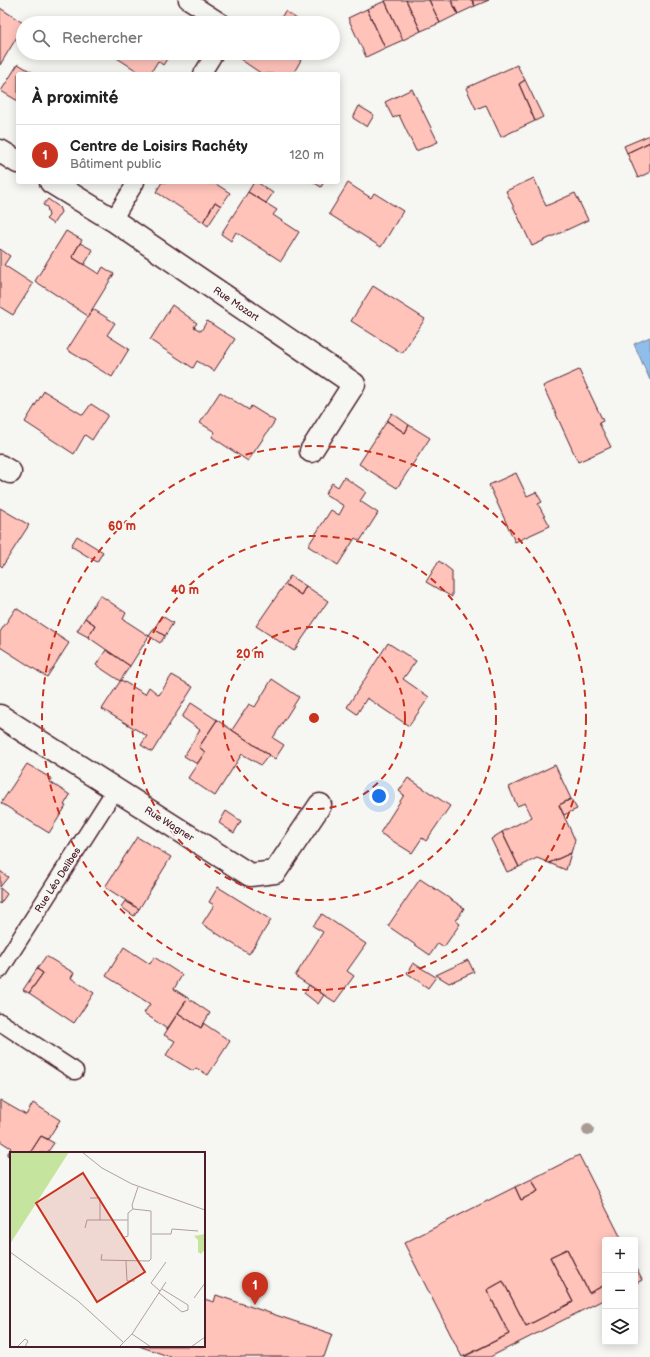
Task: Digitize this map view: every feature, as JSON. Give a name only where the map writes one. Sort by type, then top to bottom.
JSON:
[{"type":"street","points":[[0,151],[16,161]]},
{"type":"street","name":"Rue Mozart","points":[[54,184],[113,220],[354,384],[311,450]]},
{"type":"street","name":"Rue Wagner","points":[[0,716],[250,875],[275,872],[320,805]]},
{"type":"lane","points":[[187,0],[211,16]]},
{"type":"lane","points":[[203,72],[211,60]]},
{"type":"lane","points":[[113,220],[135,184]]},
{"type":"lane","name":"Rue Léo Delibes","points":[[0,970],[115,790]]},
{"type":"lane","points":[[0,1022],[75,1071]]},
{"type":"water","points":[[650,337],[650,380],[634,344]]},
{"type":"building","points":[[406,0],[421,31],[403,40],[385,1]]},
{"type":"building","points":[[406,0],[429,0],[440,23],[421,31]]},
{"type":"building","points":[[429,0],[451,0],[458,14],[440,23]]},
{"type":"building","points":[[451,0],[472,0],[475,6],[458,14]]},
{"type":"building","points":[[472,0],[489,0],[475,6]]},
{"type":"building","points":[[385,1],[403,40],[385,48],[367,9]]},
{"type":"building","points":[[0,8],[16,18],[16,39],[0,65]]},
{"type":"building","points":[[367,9],[385,48],[366,57],[348,18]]},
{"type":"building","points":[[285,11],[292,16],[282,16]]},
{"type":"building","points":[[120,60],[166,60],[163,65],[158,61],[151,72],[139,72]]},
{"type":"building","points":[[241,60],[301,60],[294,72],[259,72]]},
{"type":"building","points":[[18,64],[32,72],[16,72],[16,100],[1,91]]},
{"type":"building","points":[[517,65],[525,80],[519,84],[535,121],[501,137],[486,105],[476,109],[466,88]]},
{"type":"building","points":[[525,80],[543,117],[535,121],[519,84]]},
{"type":"building","points":[[412,89],[438,142],[416,151],[399,115],[393,118],[385,102]]},
{"type":"building","points":[[359,106],[374,115],[367,127],[353,118]]},
{"type":"building","points":[[650,135],[650,142],[627,153],[624,146]]},
{"type":"building","points":[[650,142],[650,172],[638,178],[627,153]]},
{"type":"building","points":[[534,178],[546,206],[575,193],[588,220],[532,246],[506,191]]},
{"type":"building","points":[[348,183],[371,198],[374,193],[403,211],[381,247],[329,214]]},
{"type":"building","points":[[161,184],[216,184],[230,193],[221,206],[215,202],[203,222],[156,192]]},
{"type":"building","points":[[253,184],[260,184],[273,193],[266,203],[248,192]]},
{"type":"building","points":[[248,192],[277,210],[273,215],[299,232],[281,261],[236,232],[231,241],[221,234]]},
{"type":"building","points":[[48,199],[59,207],[61,212],[53,224],[46,219],[49,216],[47,207],[43,205]]},
{"type":"building","points":[[215,202],[221,206],[208,226],[203,222]]},
{"type":"building","points":[[66,231],[82,240],[72,257],[99,274],[103,267],[114,274],[88,316],[35,281]]},
{"type":"building","points":[[80,243],[93,250],[84,265],[72,257]]},
{"type":"building","points":[[0,249],[10,256],[4,265],[33,284],[13,315],[0,307]]},
{"type":"building","points":[[373,286],[425,319],[402,353],[351,321]]},
{"type":"building","points":[[172,305],[197,323],[194,327],[201,331],[207,321],[235,339],[214,371],[197,361],[193,368],[150,340]]},
{"type":"building","points":[[93,309],[115,323],[107,335],[129,349],[112,377],[67,350]]},
{"type":"building","points":[[579,370],[603,421],[599,423],[611,447],[578,462],[543,386]]},
{"type":"building","points":[[44,391],[83,415],[91,404],[108,415],[92,440],[85,435],[74,454],[25,422]]},
{"type":"building","points":[[220,392],[249,410],[251,406],[275,421],[248,461],[212,437],[215,432],[200,423]]},
{"type":"building","points":[[392,413],[409,425],[405,433],[387,421]]},
{"type":"building","points":[[387,421],[405,433],[409,425],[430,438],[397,488],[359,464]]},
{"type":"building","points":[[516,473],[527,496],[536,492],[542,502],[538,504],[550,526],[515,542],[489,485]]},
{"type":"building","points":[[344,477],[366,492],[360,501],[378,513],[360,541],[355,538],[338,565],[308,546],[331,510],[339,515],[344,506],[325,494],[332,483],[338,487]]},
{"type":"building","points":[[0,508],[29,525],[2,567],[0,565]]},
{"type":"building","points":[[77,536],[103,552],[97,562],[71,546]]},
{"type":"building","points":[[439,561],[452,571],[452,597],[426,582]]},
{"type":"building","points":[[290,576],[306,586],[301,595],[285,584]]},
{"type":"building","points":[[285,584],[301,595],[306,586],[328,601],[294,651],[256,626]]},
{"type":"building","points":[[100,595],[126,613],[123,619],[149,636],[130,666],[88,637],[95,625],[85,618]]},
{"type":"building","points":[[16,608],[69,643],[47,677],[0,647],[0,632]]},
{"type":"building","points":[[162,616],[173,623],[165,636],[154,629]]},
{"type":"building","points":[[85,618],[95,625],[88,637],[77,631]]},
{"type":"building","points":[[154,629],[165,636],[160,643],[149,636]]},
{"type":"building","points":[[388,643],[416,661],[403,679],[429,697],[409,726],[367,698],[357,714],[347,707]]},
{"type":"building","points":[[106,650],[130,666],[120,681],[96,665]]},
{"type":"building","points":[[172,675],[193,687],[152,752],[141,745],[147,736],[102,709],[121,680],[145,694],[149,687],[159,695]]},
{"type":"building","points":[[272,679],[299,697],[273,738],[284,745],[275,759],[232,730],[249,704],[255,707]]},
{"type":"building","points":[[191,703],[217,720],[199,747],[205,752],[197,764],[184,756],[200,730],[182,717]]},
{"type":"building","points":[[217,720],[269,755],[261,765],[242,754],[215,796],[188,778],[205,752],[199,747]]},
{"type":"building","points":[[27,764],[52,779],[50,782],[70,795],[64,805],[66,806],[49,833],[1,803]]},
{"type":"building","points":[[555,765],[571,799],[559,805],[575,840],[571,853],[549,863],[537,858],[519,867],[502,832],[532,817],[525,803],[517,806],[509,787]]},
{"type":"building","points":[[408,778],[450,806],[426,841],[422,838],[412,853],[380,833],[404,795],[399,791]]},
{"type":"building","points":[[571,799],[577,809],[564,815],[559,805]]},
{"type":"building","points":[[226,811],[241,821],[234,833],[219,823]]},
{"type":"building","points":[[502,832],[519,867],[507,872],[491,839]]},
{"type":"building","points":[[137,837],[171,857],[139,909],[105,887]]},
{"type":"building","points":[[571,853],[566,870],[549,863]]},
{"type":"building","points":[[0,871],[8,877],[0,887]]},
{"type":"building","points":[[420,879],[464,908],[456,921],[460,924],[444,947],[438,943],[430,955],[388,926]]},
{"type":"building","points":[[218,887],[271,920],[249,954],[202,924],[214,905],[209,902]]},
{"type":"building","points":[[0,888],[7,894],[0,904]]},
{"type":"building","points":[[125,901],[139,909],[134,916],[121,907]]},
{"type":"building","points":[[322,914],[366,944],[347,971],[354,976],[335,1002],[295,976],[323,932],[313,926]]},
{"type":"building","points":[[124,947],[150,964],[154,957],[182,975],[174,989],[188,998],[167,1029],[144,1013],[150,1004],[106,976]]},
{"type":"building","points":[[46,956],[74,973],[71,978],[94,993],[74,1023],[29,993],[43,973],[37,969]]},
{"type":"building","points":[[468,960],[474,972],[449,983],[436,975]]},
{"type":"building","points":[[413,963],[436,977],[428,988],[407,973]]},
{"type":"building","points":[[37,969],[43,973],[29,993],[23,990]]},
{"type":"building","points":[[309,985],[324,995],[318,1004],[304,993]]},
{"type":"building","points":[[188,998],[210,1013],[201,1028],[178,1013]]},
{"type":"building","points":[[178,1013],[201,1028],[203,1023],[230,1041],[208,1075],[196,1068],[193,1071],[166,1055],[175,1041],[164,1035]]},
{"type":"building","points":[[0,1100],[26,1115],[33,1103],[60,1120],[48,1139],[41,1136],[31,1152],[10,1152],[10,1156],[7,1155],[11,1148],[0,1141]]},
{"type":"building","points":[[41,1136],[54,1143],[48,1152],[31,1152]]},
{"type":"building","points":[[579,1155],[620,1237],[602,1237],[602,1286],[589,1293],[567,1249],[550,1257],[573,1302],[526,1326],[503,1281],[487,1290],[509,1334],[462,1357],[404,1243],[515,1187],[521,1200],[538,1191],[532,1179]]},
{"type":"building","points":[[532,1179],[538,1191],[521,1200],[515,1187]]},
{"type":"building","points":[[567,1249],[589,1293],[602,1286],[602,1301],[490,1357],[464,1357],[509,1334],[487,1290],[503,1281],[526,1326],[573,1302],[550,1257]]},
{"type":"building","points":[[638,1272],[642,1280],[638,1282]]},
{"type":"building","points":[[216,1295],[332,1334],[324,1357],[171,1357],[142,1347],[205,1347],[205,1299],[214,1302]]},
{"type":"place","name":"Centre de Loisirs Rachéty","points":[[255,1305]]}]
